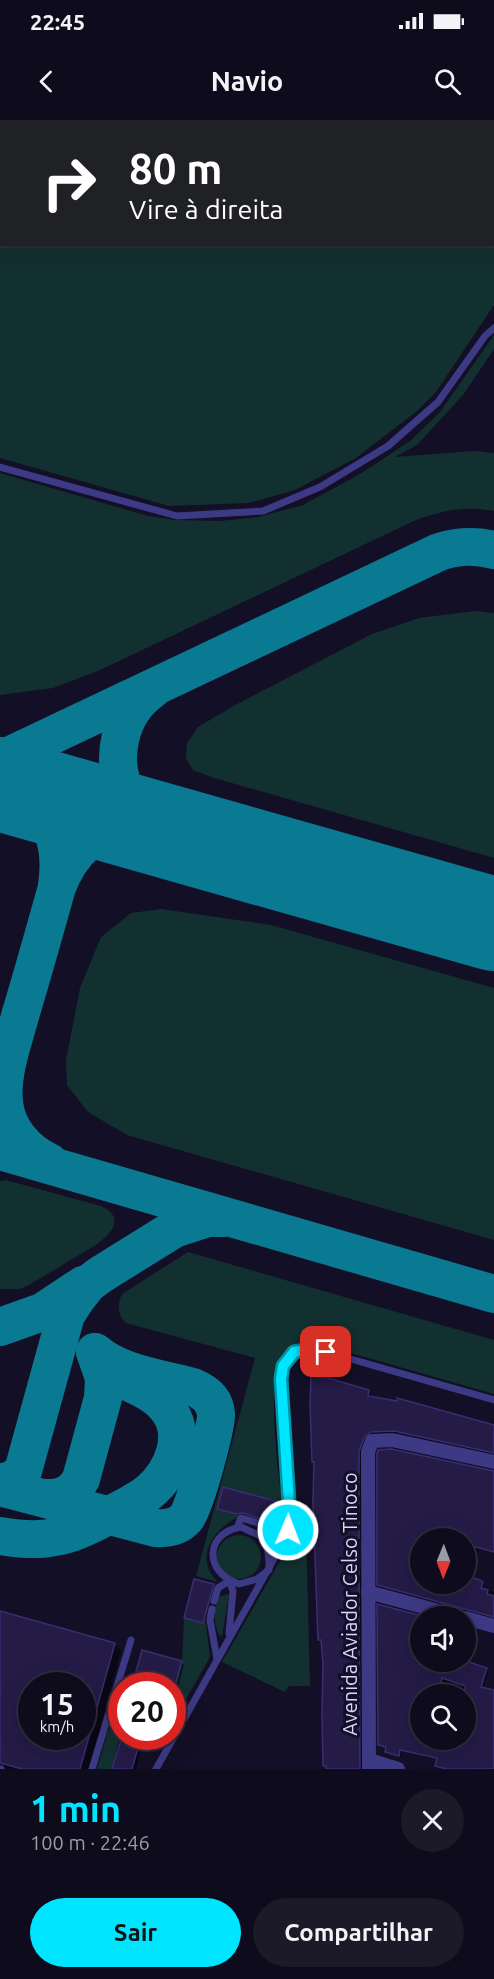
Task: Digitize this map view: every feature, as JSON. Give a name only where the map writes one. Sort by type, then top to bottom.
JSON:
[{"type":"street","name":"Avenida Aviador Celso Tinoco","points":[[369,1765],[368,1452],[372,1441],[392,1440],[494,1462]]},
{"type":"street","points":[[368,1592],[420,1606]]},
{"type":"street","points":[[476,1621],[494,1626]]},
{"type":"street","points":[[369,1765],[398,1769]]},
{"type":"lane","points":[[0,467],[177,516],[263,511],[320,487],[388,446],[438,402],[485,336],[494,328]]},
{"type":"lane","points":[[156,1769],[269,1570],[288,1530],[289,1503],[281,1379],[283,1366],[294,1352],[312,1349],[326,1352],[494,1400]]},
{"type":"lane","points":[[237,1528],[241,1518],[265,1525],[263,1537],[269,1554],[269,1570]]},
{"type":"lane","points":[[229,1638],[233,1591],[229,1581],[217,1570],[213,1559],[214,1547],[225,1533],[241,1527],[263,1537]]},
{"type":"lane","points":[[217,1659],[210,1620],[218,1588],[229,1581],[239,1584],[257,1579],[269,1570]]},
{"type":"lane","points":[[121,1672],[131,1640]]},
{"type":"lane","points":[[92,1769],[108,1717]]},
{"type":"green space","points":[[0,246],[494,246],[494,305],[436,392],[417,411],[356,458],[295,490],[249,503],[169,506],[0,458]]},
{"type":"green space","points":[[494,335],[494,349],[463,395],[417,445],[395,457],[474,451],[494,453],[494,511],[455,510],[418,519],[98,671],[53,688],[0,695],[0,473],[148,516],[176,520],[220,521],[258,517],[303,505],[360,474],[410,441],[440,412]]},
{"type":"green space","points":[[474,611],[494,613],[494,858],[211,777],[193,770],[186,758],[187,743],[198,727],[237,704],[372,634],[419,618]]},
{"type":"green space","points":[[161,909],[271,925],[494,988],[494,1240],[127,1135],[88,1112],[67,1085],[66,1060],[80,988],[101,937],[131,913]]},
{"type":"green space","points":[[6,1180],[101,1206],[111,1213],[115,1221],[112,1229],[106,1237],[86,1251],[29,1285],[20,1289],[0,1289],[0,1181]]},
{"type":"green space","points":[[188,1252],[494,1340],[494,1394],[316,1343],[300,1344],[286,1350],[276,1369],[274,1402],[280,1487],[284,1508],[281,1531],[272,1544],[268,1523],[275,1501],[223,1488],[217,1509],[241,1516],[223,1527],[210,1544],[207,1563],[210,1573],[218,1582],[196,1576],[255,1358],[126,1323],[119,1310],[122,1294]]},
{"type":"green space","points":[[297,1503],[306,1529],[310,1686],[289,1686],[285,1692],[222,1662],[288,1547]]},
{"type":"green space","points":[[239,1535],[254,1542],[261,1557],[254,1572],[239,1579],[224,1572],[217,1557],[224,1542]]},
{"type":"green space","points":[[229,1594],[222,1637],[219,1635],[215,1621],[216,1602],[217,1597]]},
{"type":"green space","points":[[205,1616],[210,1657],[186,1699],[186,1672],[179,1672],[182,1661],[184,1618],[203,1623]]},
{"type":"green space","points":[[108,1730],[108,1750],[116,1750],[112,1769],[97,1769]]},
{"type":"building","points":[[311,1376],[328,1378],[369,1390],[368,1396],[397,1401],[397,1398],[494,1425],[494,1453],[394,1431],[371,1432],[364,1438],[359,1452],[359,1538],[350,1538],[350,1565],[359,1565],[360,1769],[326,1769],[326,1766],[323,1766],[323,1664],[321,1640],[318,1640]]},
{"type":"building","points":[[391,1449],[494,1471],[494,1552],[476,1547],[476,1528],[410,1528],[410,1594],[476,1594],[476,1579],[483,1582],[481,1588],[488,1590],[487,1594],[494,1596],[494,1617],[476,1612],[476,1606],[454,1606],[377,1585],[378,1450]]},
{"type":"building","points":[[223,1487],[275,1501],[269,1522],[243,1513],[237,1514],[217,1509]]},
{"type":"building","points":[[194,1579],[214,1584],[203,1623],[184,1618]]},
{"type":"building","points":[[377,1604],[410,1613],[410,1672],[476,1672],[476,1664],[487,1668],[481,1687],[494,1690],[494,1769],[446,1769],[435,1766],[437,1758],[400,1750],[399,1756],[385,1752],[386,1747],[378,1745]]},
{"type":"building","points":[[0,1611],[115,1643],[96,1711],[96,1672],[18,1672],[18,1750],[85,1750],[80,1769],[22,1769],[0,1763]]},
{"type":"building","points":[[142,1650],[182,1661],[179,1672],[136,1672]]},
{"type":"building","points":[[118,1750],[137,1750],[132,1769],[112,1769]]},
{"type":"taxiway","points":[[0,760],[439,552],[466,547],[494,550]]},
{"type":"taxiway","points":[[152,690],[132,711],[125,724],[118,752],[119,767],[127,795],[135,807],[170,830]]},
{"type":"taxiway","points":[[0,786],[26,796],[36,804],[50,824],[57,848],[57,885]]},
{"type":"taxiway","points":[[49,1162],[32,1152],[18,1138],[8,1121],[4,1102],[4,1080],[11,1047],[57,887],[78,851],[97,835],[122,827],[137,826],[179,834]]},
{"type":"taxiway","points":[[0,1151],[494,1294]]},
{"type":"taxiway","points":[[0,1483],[14,1479],[23,1471],[66,1315],[88,1284],[174,1229],[208,1218],[224,1218]]},
{"type":"taxiway","points":[[0,1327],[42,1312],[83,1285]]},
{"type":"taxiway","points":[[0,1487],[156,1528],[172,1527],[180,1524],[186,1518],[190,1512],[209,1450],[216,1414],[214,1405],[202,1391],[129,1370],[95,1352]]},
{"type":"taxiway","points":[[45,1498],[56,1498],[66,1494],[81,1479],[103,1398],[104,1378],[95,1352]]},
{"type":"taxiway","points":[[0,1536],[34,1539],[69,1534],[130,1504],[158,1484],[175,1452],[177,1440],[173,1417],[157,1398],[124,1380]]},
{"type":"runway","points":[[0,784],[494,924]]},
{"type":"route","points":[[288,1530],[289,1503],[281,1379],[283,1366],[294,1352],[312,1349],[326,1352]]}]
